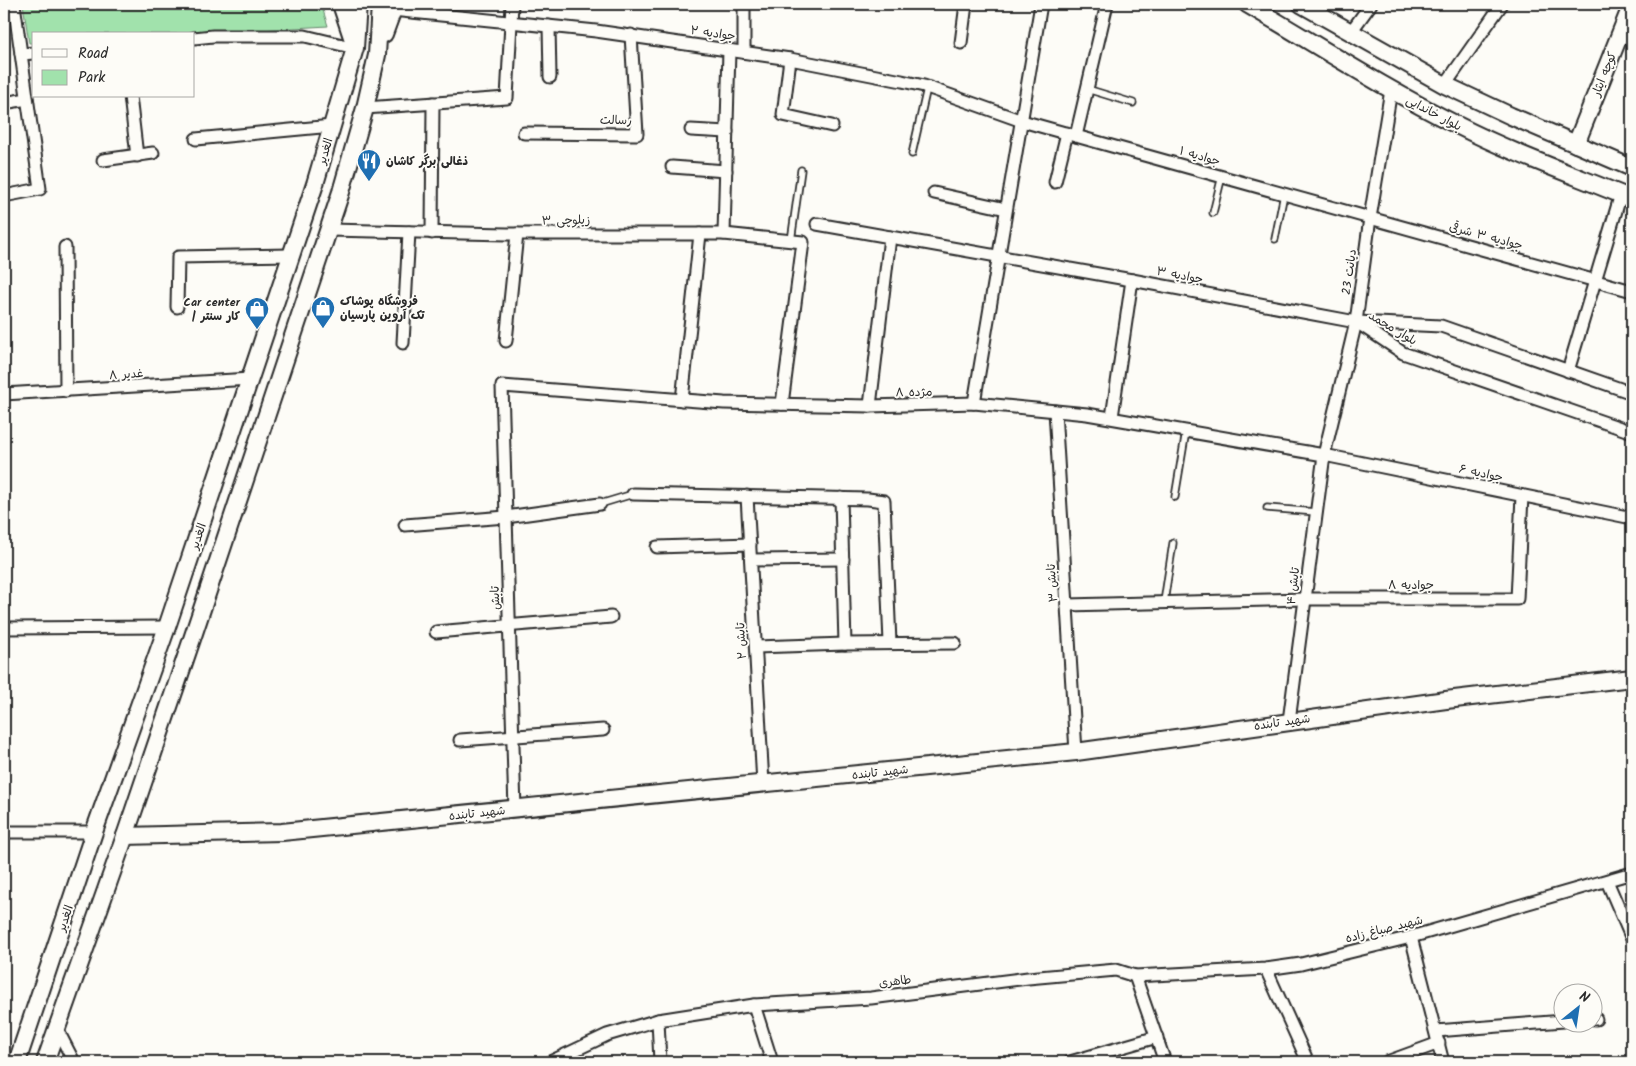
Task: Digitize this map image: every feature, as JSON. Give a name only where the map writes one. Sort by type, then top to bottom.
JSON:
[{"type":"main road","points":[[341,4],[355,48]]},
{"type":"main road","name":"الغدیر","points":[[17,1062],[94,832],[167,627],[315,184],[355,48],[358,4]]},
{"type":"main road","name":"بلوار خاندایی","points":[[1247,4],[1391,90],[1459,126],[1528,158],[1627,197]]},
{"type":"main road","points":[[1301,4],[1350,33],[1445,84],[1511,116],[1632,168]]},
{"type":"main road","name":"کوچه ایثار","points":[[1576,144],[1632,4]]},
{"type":"main road","points":[[44,1062],[125,836],[329,230],[365,108],[389,6]]},
{"type":"main road","points":[[315,184],[341,192]]},
{"type":"main road","name":"شهید تابنده","points":[[125,836],[282,832],[1076,752],[1446,700],[1632,678]]},
{"type":"street","points":[[4,196],[40,189],[21,54],[10,16],[14,4]]},
{"type":"street","points":[[365,108],[508,98],[512,4]]},
{"type":"street","points":[[744,4],[744,52]]},
{"type":"street","points":[[961,43],[966,4]]},
{"type":"street","points":[[974,403],[1040,4]]},
{"type":"street","points":[[1055,182],[1087,89],[1107,4]]},
{"type":"street","points":[[1350,33],[1371,4]]},
{"type":"street","points":[[1445,84],[1502,4]]},
{"type":"street","name":"جوادیه ۲","points":[[389,6],[631,35],[876,74],[927,88],[1022,121]]},
{"type":"street","points":[[549,26],[550,77]]},
{"type":"street","name":"رسالت","points":[[524,133],[637,134],[631,35]]},
{"type":"street","points":[[195,38],[213,36],[305,36],[355,48]]},
{"type":"street","points":[[724,234],[729,50]]},
{"type":"street","points":[[21,54],[32,53]]},
{"type":"street","points":[[790,59],[783,115],[832,126]]},
{"type":"street","name":"دیانت 23","points":[[1324,455],[1356,322],[1370,218],[1391,90]]},
{"type":"street","points":[[130,98],[137,156]]},
{"type":"street","points":[[4,103],[27,99]]},
{"type":"street","points":[[432,233],[433,103]]},
{"type":"street","name":"جوادیه ۱","points":[[1022,121],[1370,218]]},
{"type":"street","points":[[196,138],[332,126]]},
{"type":"street","points":[[692,130],[727,132]]},
{"type":"street","points":[[103,160],[153,153]]},
{"type":"street","points":[[672,167],[726,171]]},
{"type":"street","points":[[934,194],[1006,209]]},
{"type":"street","points":[[1568,371],[1595,280],[1627,197]]},
{"type":"street","name":"جوادیه ۳ شرقی","points":[[1370,218],[1632,291]]},
{"type":"street","name":"جوادیه ۳","points":[[816,224],[1356,322]]},
{"type":"street","name":"زیلوچی ۳","points":[[329,230],[516,234],[724,234],[797,242]]},
{"type":"street","points":[[404,342],[409,232]]},
{"type":"street","points":[[506,341],[516,234]]},
{"type":"street","points":[[682,400],[700,234]]},
{"type":"street","points":[[870,406],[890,237]]},
{"type":"street","points":[[782,404],[797,242]]},
{"type":"street","points":[[65,247],[66,391]]},
{"type":"street","points":[[177,307],[178,257],[291,255]]},
{"type":"street","points":[[1112,418],[1132,280]]},
{"type":"street","name":"بلوار محمد","points":[[1356,322],[1441,326],[1632,393]]},
{"type":"street","name":"بلوار محمد","points":[[1356,322],[1404,353],[1632,432]]},
{"type":"street","name":"غدیر ۸","points":[[4,394],[250,380]]},
{"type":"street","name":"مژده ۸","points":[[502,386],[682,400],[782,404],[870,406],[974,403],[1112,418],[1324,455]]},
{"type":"street","name":"تابش","points":[[502,386],[515,810]]},
{"type":"street","name":"تابش ۳","points":[[1055,411],[1076,752]]},
{"type":"street","name":"جوادیه ۶","points":[[1324,455],[1632,518]]},
{"type":"street","name":"تابش ۴","points":[[1289,721],[1324,455]]},
{"type":"street","points":[[633,494],[841,498],[884,501],[890,643]]},
{"type":"street","name":"تابش ۲","points":[[747,496],[763,784]]},
{"type":"street","name":"جوادیه ۸","points":[[1067,605],[1305,598],[1516,599],[1522,496]]},
{"type":"street","points":[[841,498],[845,644]]},
{"type":"street","points":[[405,525],[506,517],[600,504]]},
{"type":"street","points":[[657,547],[750,544]]},
{"type":"street","points":[[751,560],[843,559]]},
{"type":"street","points":[[436,632],[611,617]]},
{"type":"street","points":[[4,628],[167,627]]},
{"type":"street","points":[[756,647],[955,642]]},
{"type":"street","points":[[460,740],[603,730]]},
{"type":"street","points":[[4,832],[94,832]]},
{"type":"street","name":"شهید صباغ زاده","points":[[1135,976],[1266,969],[1301,964],[1411,937],[1632,873]]},
{"type":"street","points":[[1608,880],[1632,939]]},
{"type":"street","points":[[1411,937],[1443,1062]]},
{"type":"street","points":[[1266,969],[1308,1062]]},
{"type":"street","name":"طاهری","points":[[550,1062],[606,1035],[658,1020],[754,1005],[871,998],[1028,978],[1116,970],[1135,976]]},
{"type":"street","points":[[1135,976],[1165,1062]]},
{"type":"street","points":[[754,1005],[772,1062]]},
{"type":"street","points":[[658,1020],[660,1062]]},
{"type":"street","points":[[1436,1031],[1554,1022]]},
{"type":"street","points":[[56,1027],[74,1062]]},
{"type":"street","points":[[1070,1062],[1157,1037]]},
{"type":"street","points":[[1387,1062],[1439,1043]]},
{"type":"lane","points":[[912,154],[927,88]]},
{"type":"lane","points":[[1087,89],[1133,103]]},
{"type":"lane","points":[[797,242],[800,170]]},
{"type":"lane","points":[[1213,213],[1222,176]]},
{"type":"lane","points":[[1275,239],[1284,194]]},
{"type":"lane","points":[[1175,497],[1186,431]]},
{"type":"lane","points":[[600,504],[633,494]]},
{"type":"lane","points":[[1267,508],[1316,512]]},
{"type":"lane","points":[[1164,602],[1173,543]]},
{"type":"green space","points":[[23,4],[321,4],[328,26],[195,34],[195,32],[32,32],[32,43],[29,43]]},
{"type":"place","name":"ذغالی برگر کاشان","points":[[369,182]]},
{"type":"place","name":"فروشگاه پوشاک تک آروین پارسیان","points":[[323,329]]},
{"type":"place","name":"Car center | کار سنتر","points":[[257,330]]}]
